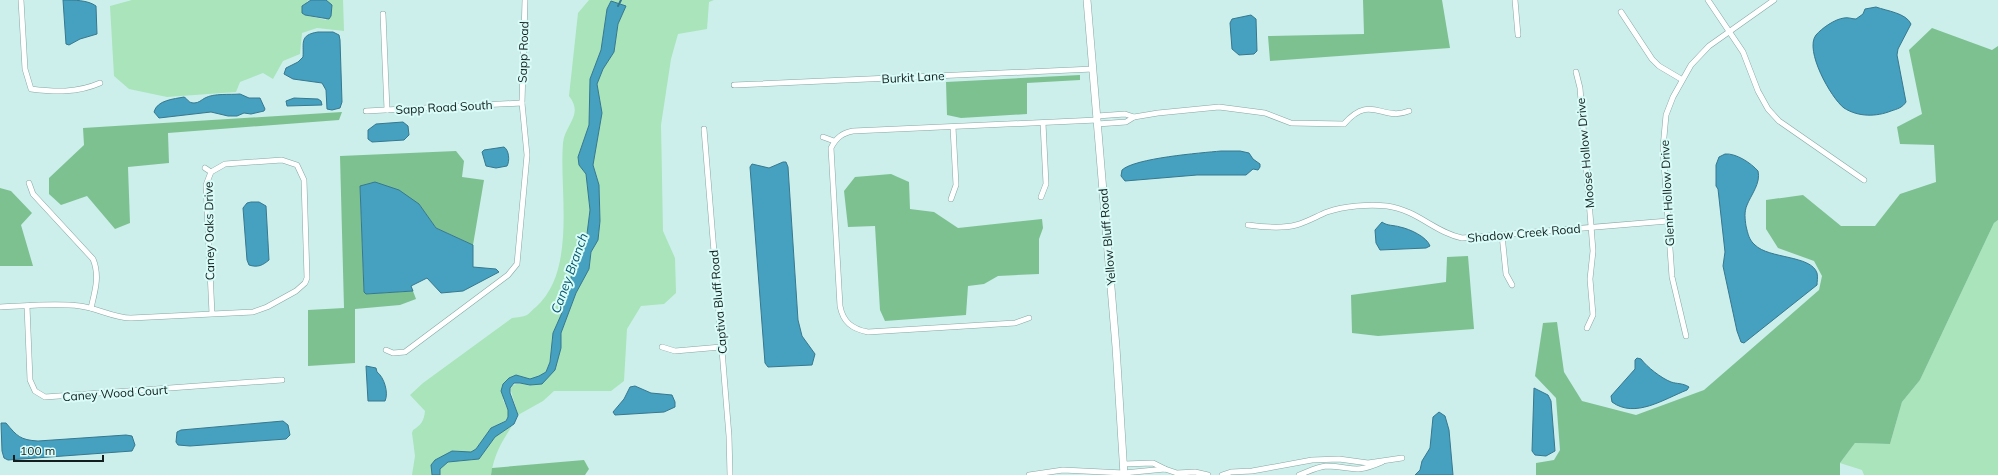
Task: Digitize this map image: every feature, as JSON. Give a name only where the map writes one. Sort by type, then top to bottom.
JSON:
[{"type":"street","points":[[21,0],[25,69],[31,89],[51,91],[85,89],[100,83]]},
{"type":"street","name":"Sapp Road","points":[[386,350],[393,353],[405,352],[508,275],[517,264],[527,155],[522,103],[525,0]]},
{"type":"street","name":"Yellow Bluff Road","points":[[1087,0],[1116,347],[1124,474]]},
{"type":"street","points":[[1515,0],[1518,36]]},
{"type":"street","points":[[1708,0],[1743,52],[1758,91],[1768,109],[1779,122],[1864,180]]},
{"type":"street","name":"Glenn Hollow Drive","points":[[1686,336],[1675,297],[1672,277],[1663,148],[1666,115],[1681,79],[1708,46],[1774,0]]},
{"type":"street","points":[[1621,12],[1652,59],[1659,66],[1681,79]]},
{"type":"street","points":[[383,14],[387,110]]},
{"type":"street","name":"Burkit Lane","points":[[734,85],[1093,69]]},
{"type":"street","name":"Moose Hollow Drive","points":[[1576,72],[1580,88],[1593,251],[1590,279],[1593,315],[1587,328]]},
{"type":"street","name":"Sapp Road South","points":[[366,111],[522,103]]},
{"type":"street","points":[[1097,120],[1125,114],[1134,117],[1219,107],[1265,113],[1290,123],[1330,125],[1344,124],[1354,113],[1361,110],[1371,109],[1400,114],[1409,111]]},
{"type":"street","points":[[1029,318],[1015,323],[868,332],[858,330],[850,326],[845,321],[840,306],[831,155],[834,142],[846,132],[854,131],[1097,120],[1126,122],[1134,117]]},
{"type":"street","points":[[1041,197],[1046,184],[1043,123]]},
{"type":"street","points":[[951,199],[956,186],[953,127]]},
{"type":"street","name":"Captiva Bluff Road","points":[[704,129],[722,347],[730,475]]},
{"type":"street","points":[[823,137],[834,142]]},
{"type":"street","name":"Caney Oaks Drive","points":[[212,314],[206,185],[211,172],[225,164],[282,160],[296,165]]},
{"type":"street","points":[[0,307],[71,305],[91,308],[124,318],[212,314],[258,310],[296,291],[305,283],[308,272],[304,180],[296,165],[301,161]]},
{"type":"street","points":[[205,168],[211,172]]},
{"type":"street","points":[[29,183],[33,194],[93,259],[97,272],[97,280],[91,308]]},
{"type":"street","name":"Shadow Creek Road","points":[[1248,225],[1268,228],[1295,225],[1341,208],[1387,206],[1418,216],[1456,237],[1468,238],[1668,221]]},
{"type":"street","points":[[1502,235],[1506,274],[1512,285]]},
{"type":"street","name":"Caney Wood Court","points":[[27,306],[30,380],[35,390],[45,397],[282,380]]},
{"type":"street","points":[[662,347],[675,351],[722,347]]},
{"type":"street","points":[[1222,475],[1231,472],[1252,471],[1312,460],[1339,459],[1358,462],[1383,462],[1402,458]]},
{"type":"street","points":[[1299,475],[1327,466],[1354,472],[1364,471],[1383,462]]},
{"type":"street","points":[[1124,464],[1153,463],[1164,470],[1179,474],[1195,472],[1208,475]]},
{"type":"street","points":[[1029,475],[1063,470],[1072,473],[1124,474],[1164,470]]},
{"type":"green space","points":[[132,0],[311,0],[307,1],[305,15],[326,20],[326,0],[343,0],[344,31],[317,28],[302,33],[300,54],[283,61],[273,79],[263,73],[240,82],[236,92],[167,97],[129,89],[114,76],[110,6]]},
{"type":"green space","points":[[589,0],[714,0],[709,2],[707,29],[678,34],[671,59],[661,125],[663,231],[675,258],[676,293],[664,304],[641,306],[627,329],[624,381],[611,391],[554,391],[543,401],[518,415],[510,388],[520,383],[542,384],[561,348],[561,333],[576,293],[589,269],[591,252],[598,240],[600,221],[599,185],[593,165],[602,113],[597,84],[603,69],[614,52],[618,24],[626,6],[611,1],[607,9],[601,50],[590,79],[589,125],[578,157],[579,165],[586,174],[590,210],[586,242],[572,272],[569,289],[561,315],[553,333],[550,362],[546,372],[540,376],[530,379],[516,375],[503,400],[508,410],[508,417],[505,421],[491,428],[476,449],[471,452],[452,451],[431,471],[432,475],[412,475],[415,456],[412,433],[413,430],[422,422],[425,411],[410,395],[423,383],[512,318],[528,314],[549,291],[557,273],[562,252],[564,207],[562,163],[563,143],[564,136],[572,120],[575,109],[569,96],[578,13]]},
{"type":"green space","points":[[1363,0],[1442,0],[1450,48],[1270,61],[1268,36],[1364,34]]},
{"type":"green space","points":[[1932,28],[1992,50],[1998,46],[1998,220],[1994,223],[1920,380],[1902,402],[1890,444],[1855,443],[1840,463],[1840,475],[1536,475],[1536,463],[1554,460],[1560,450],[1556,398],[1535,376],[1543,323],[1557,322],[1564,372],[1582,401],[1636,415],[1704,390],[1819,290],[1822,276],[1814,261],[1778,248],[1766,229],[1766,200],[1803,195],[1841,226],[1875,226],[1900,194],[1936,182],[1934,145],[1900,144],[1897,127],[1922,114],[1909,50]]},
{"type":"green space","points":[[1080,75],[1080,80],[1027,83],[1027,114],[961,118],[947,115],[946,82]]},
{"type":"green space","points":[[342,112],[339,120],[168,133],[169,163],[128,167],[130,223],[115,229],[87,196],[61,205],[49,194],[49,178],[84,145],[83,128]]},
{"type":"green space","points":[[456,151],[464,161],[462,177],[484,180],[473,245],[436,228],[419,204],[360,186],[364,292],[366,294],[413,291],[416,299],[400,305],[355,309],[355,363],[308,366],[308,310],[344,308],[340,156]]},
{"type":"green space","points":[[891,174],[909,182],[910,209],[934,212],[958,228],[1042,219],[1043,228],[1039,239],[1039,274],[998,276],[984,284],[968,286],[966,315],[885,321],[880,310],[875,226],[848,227],[844,191],[855,177]]},
{"type":"green space","points":[[0,188],[11,191],[32,213],[21,225],[33,266],[0,266]]},
{"type":"green space","points":[[1998,220],[1998,475],[1864,475],[1862,470],[1840,463],[1855,443],[1890,444],[1902,402],[1920,380],[1994,223]]},
{"type":"green space","points":[[1468,256],[1474,329],[1378,336],[1352,333],[1351,295],[1446,282],[1447,257]]},
{"type":"green space","points":[[512,426],[498,449],[491,475],[440,475],[440,469],[448,462],[479,459],[495,437]]},
{"type":"green space","points":[[584,460],[589,469],[585,475],[491,475],[492,468]]},
{"type":"water","points":[[63,0],[85,1],[96,6],[97,34],[80,39],[69,45],[66,44]]},
{"type":"water","points":[[311,0],[326,0],[332,5],[331,16],[329,19],[305,15],[302,13],[302,6]]},
{"type":"water","name":"Caney Branch","points":[[611,1],[626,6],[618,24],[614,52],[603,69],[597,84],[602,113],[593,165],[599,185],[600,221],[598,240],[591,252],[589,269],[576,293],[561,333],[561,348],[555,370],[542,384],[530,385],[514,383],[510,388],[510,393],[518,415],[514,424],[495,437],[479,459],[448,462],[440,469],[440,475],[432,475],[431,465],[435,460],[452,451],[471,452],[476,449],[491,428],[506,421],[508,417],[508,410],[501,391],[503,384],[509,378],[516,375],[530,379],[539,376],[546,372],[550,362],[553,333],[561,315],[569,289],[572,272],[586,242],[590,210],[586,174],[579,165],[578,157],[589,125],[590,79],[601,50],[607,9]]},
{"type":"water","points":[[1876,7],[1901,15],[1909,20],[1911,24],[1898,49],[1897,55],[1906,102],[1903,106],[1885,113],[1867,115],[1855,113],[1844,108],[1832,94],[1816,62],[1813,51],[1813,42],[1819,32],[1833,22],[1846,18],[1856,19],[1863,14],[1865,9]]},
{"type":"water","points":[[1251,15],[1256,19],[1257,51],[1254,54],[1239,55],[1232,49],[1230,23],[1232,19]]},
{"type":"water","points":[[333,32],[339,35],[340,40],[342,102],[340,108],[332,110],[327,109],[326,90],[322,83],[293,79],[284,74],[286,68],[298,62],[303,57],[303,44],[305,38],[312,33]]},
{"type":"water","points":[[240,94],[249,98],[260,98],[265,109],[264,111],[251,114],[244,113],[237,116],[228,116],[211,112],[159,118],[154,112],[159,105],[171,99],[184,97],[192,103],[196,103],[213,95]]},
{"type":"water","points":[[294,98],[318,99],[321,101],[322,105],[287,106],[286,101]]},
{"type":"water","points":[[403,122],[408,126],[409,135],[404,140],[372,142],[368,139],[368,130],[376,124]]},
{"type":"water","points":[[506,148],[508,156],[507,166],[496,168],[486,166],[482,152],[484,150]]},
{"type":"water","points":[[1221,151],[1240,151],[1249,153],[1253,159],[1260,164],[1260,167],[1258,170],[1253,169],[1246,175],[1197,175],[1125,181],[1121,176],[1122,170],[1140,162]]},
{"type":"water","points":[[1725,154],[1734,155],[1743,159],[1758,171],[1759,175],[1757,184],[1747,205],[1745,213],[1746,226],[1751,241],[1761,249],[1770,253],[1807,263],[1813,267],[1817,273],[1817,285],[1744,343],[1741,342],[1737,331],[1723,266],[1725,252],[1718,189],[1716,186],[1716,165],[1719,157]]},
{"type":"water","points":[[786,162],[788,167],[798,320],[802,336],[815,354],[812,365],[768,367],[765,363],[750,167],[752,164],[769,168]]},
{"type":"water","points":[[375,182],[399,190],[419,204],[436,228],[473,245],[473,267],[496,269],[499,272],[463,291],[441,293],[427,278],[411,286],[413,291],[366,294],[364,292],[360,186]]},
{"type":"water","points":[[259,202],[266,206],[269,260],[258,266],[249,265],[247,260],[243,208],[247,203]]},
{"type":"water","points":[[1382,222],[1413,232],[1422,237],[1430,246],[1426,248],[1380,250],[1376,243],[1375,230]]},
{"type":"water","points":[[1637,358],[1641,359],[1654,372],[1667,380],[1689,387],[1687,390],[1650,406],[1640,408],[1630,409],[1621,407],[1612,402],[1611,396],[1635,369],[1635,360]]},
{"type":"water","points":[[366,366],[376,368],[377,372],[380,374],[386,390],[385,401],[368,401]]},
{"type":"water","points":[[635,386],[651,393],[672,395],[675,402],[675,407],[664,412],[615,415],[613,412],[624,399],[630,387]]},
{"type":"water","points":[[1534,388],[1548,395],[1551,401],[1555,451],[1546,456],[1535,455],[1532,451]]},
{"type":"water","points":[[1439,412],[1445,416],[1449,430],[1453,475],[1415,475],[1420,470],[1422,461],[1430,448],[1433,417]]},
{"type":"water","points":[[283,421],[288,425],[290,435],[286,439],[190,446],[178,445],[176,442],[177,432],[181,430]]},
{"type":"water","points":[[1,423],[6,423],[19,436],[27,440],[38,441],[126,435],[132,436],[135,445],[132,451],[8,460],[4,458],[2,451]]},
{"type":"waterway","name":"Caney Branch","points":[[618,6],[621,0]]}]
